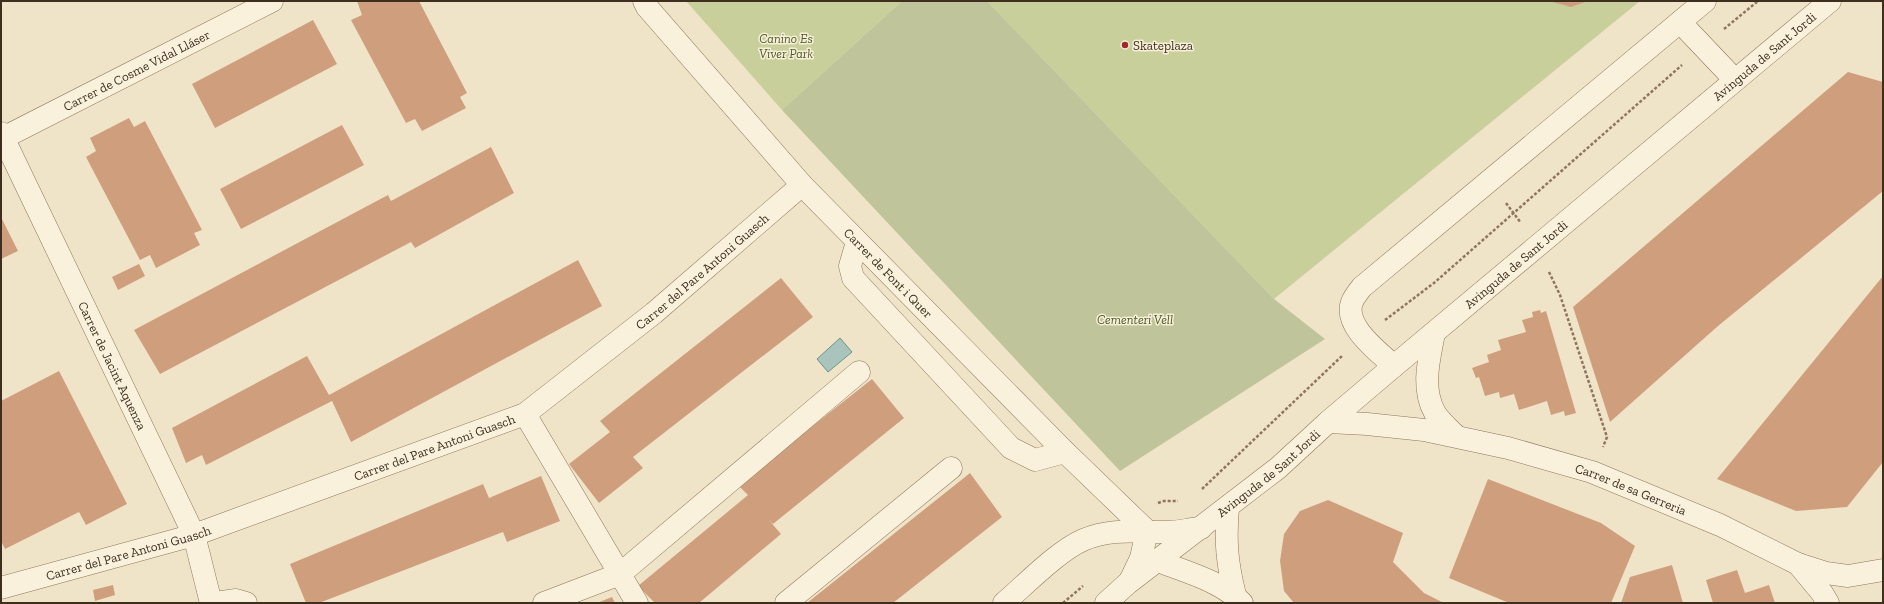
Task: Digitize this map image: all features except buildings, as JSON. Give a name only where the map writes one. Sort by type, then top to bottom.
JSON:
[{"type":"street","name":"Carrer de Cosme Vidal Lláser","points":[[2,137],[272,1]]},
{"type":"street","name":"Carrer de Font i Quer","points":[[644,1],[652,13],[802,185],[1065,452],[1140,524]]},
{"type":"street","points":[[1394,366],[1363,336],[1352,321],[1351,303],[1362,287],[1705,1]]},
{"type":"street","name":"Avinguda de Sant Jordi","points":[[1106,603],[1128,583],[1202,528],[1278,468],[1328,422],[1394,366],[1830,1]]},
{"type":"street","points":[[1680,22],[1735,80]]},
{"type":"street","name":"Carrer de Jacint Aquenza","points":[[2,137],[194,535],[211,603]]},
{"type":"street","name":"Carrer del Pare Antoni Guasch","points":[[1,588],[194,535],[525,414],[654,313],[802,185]]},
{"type":"street","points":[[858,242],[850,266],[852,278],[1011,448],[1035,460],[1065,452]]},
{"type":"street","points":[[1434,334],[1427,374],[1428,396],[1435,414],[1456,436]]},
{"type":"street","points":[[544,603],[620,574],[859,372]]},
{"type":"street","points":[[525,414],[637,603]]},
{"type":"street","name":"Carrer de sa Gerreria","points":[[1328,422],[1398,427],[1456,436],[1508,448],[1592,472],[1720,525],[1798,564],[1826,573],[1848,576],[1883,570]]},
{"type":"street","points":[[786,603],[951,468]]},
{"type":"street","points":[[1228,508],[1225,536],[1228,565],[1239,599]]},
{"type":"street","points":[[1004,603],[1065,551],[1083,540],[1105,534],[1130,530],[1140,524],[1171,532],[1202,528]]},
{"type":"street","name":"Avinguda de Sant Jordi","points":[[1128,583],[1141,558],[1140,524]]},
{"type":"street","points":[[1158,561],[1201,577],[1239,599]]},
{"type":"street","name":"Carrer de sa Gerreria","points":[[1798,564],[1822,593],[1828,603]]},
{"type":"street","points":[[215,603],[236,600],[246,603]]},
{"type":"path","points":[[1200,491],[1363,336],[1434,283],[1703,47],[1758,1]]},
{"type":"path","points":[[1486,183],[1515,212],[1537,247],[1560,295],[1607,437],[1592,472]]},
{"type":"path","points":[[1140,524],[1147,508],[1164,501],[1182,502]]},
{"type":"path","points":[[1063,603],[1088,582]]},
{"type":"green space","name":"Canino Es Viver Park","points":[[686,1],[902,1],[782,110]]},
{"type":"green space","name":"Cementeri Vell","points":[[902,1],[987,1],[1274,299],[1325,339],[1120,471],[782,110]]},
{"type":"green space","points":[[987,1],[1640,1],[1274,299]]},
{"type":"water","points":[[840,338],[852,352],[828,372],[817,359]]},
{"type":"place","name":"Skateplaza","points":[[1125,45]]}]
